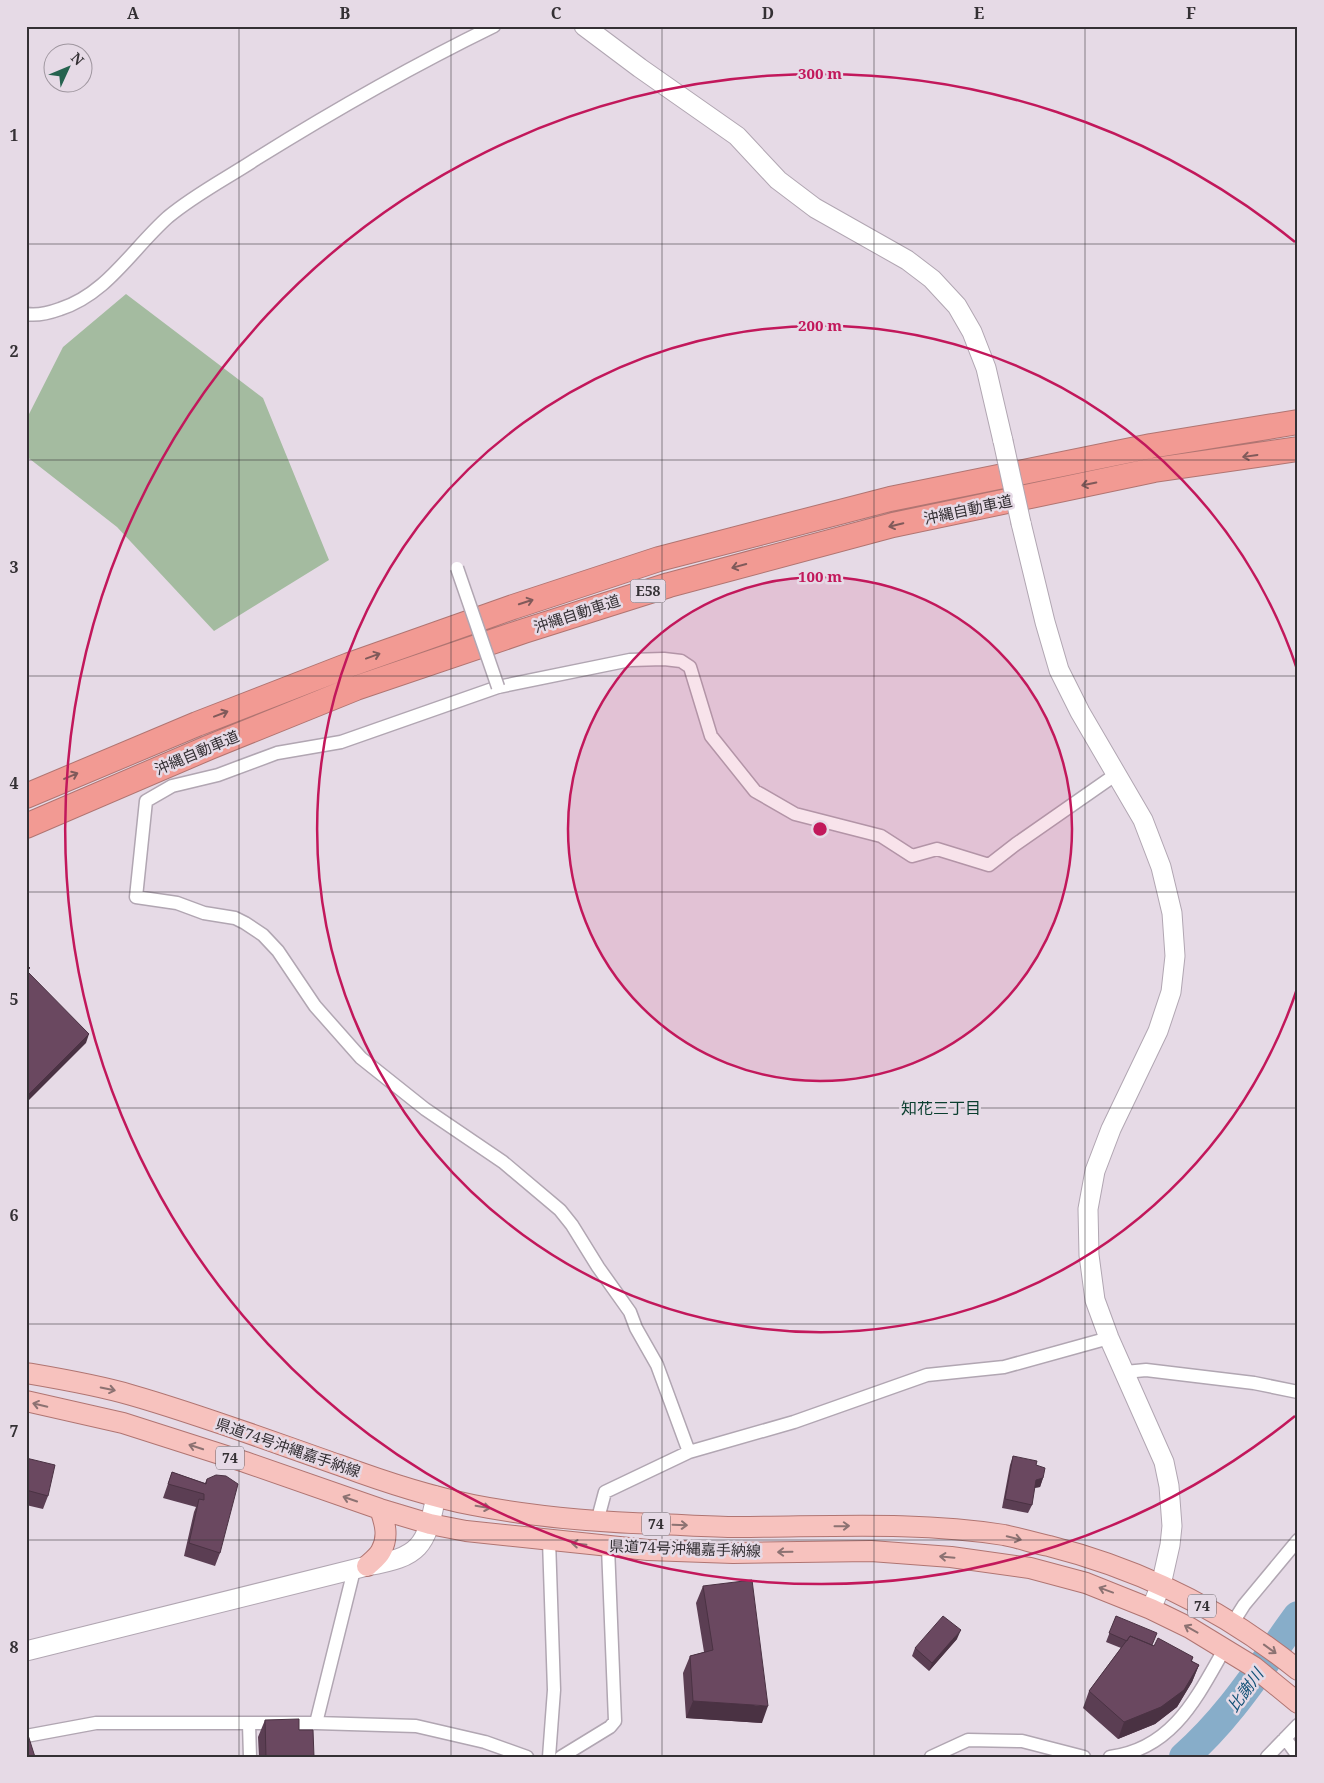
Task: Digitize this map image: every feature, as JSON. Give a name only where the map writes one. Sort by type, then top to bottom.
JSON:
[{"type":"highway","name":"沖縄自動車道","points":[[26,796],[197,724],[349,665],[513,607],[658,559],[890,499],[1150,446],[1298,422]]},
{"type":"highway","name":"沖縄自動車道","points":[[26,826],[210,747],[356,688],[669,584],[893,525],[1154,470],[1298,449]]},
{"type":"main road","name":"県道74号沖縄嘉手納線","points":[[26,1373],[128,1394],[374,1478],[472,1505],[552,1518],[597,1522],[733,1527],[878,1526],[959,1530],[1007,1536],[1074,1553],[1161,1585],[1237,1627],[1270,1648],[1297,1669]]},
{"type":"main road","name":"県道74号沖縄嘉手納線","points":[[26,1402],[123,1424],[245,1462],[380,1509],[430,1524],[466,1531],[648,1550],[733,1553],[871,1551],[951,1557],[1030,1568],[1086,1583],[1151,1608],[1228,1650],[1269,1678],[1290,1697]]},
{"type":"main road","points":[[361,1568],[381,1551],[386,1526],[380,1509]]},
{"type":"street","points":[[26,314],[51,312],[84,299],[108,280],[141,243],[168,217],[202,193],[320,119],[494,26]]},
{"type":"street","points":[[584,26],[737,136],[778,180],[815,208],[907,260],[932,278],[956,306],[972,332],[986,368],[1045,622],[1060,670],[1080,712],[1115,775],[1143,820],[1161,867],[1172,913],[1175,956],[1171,992],[1158,1031],[1110,1129],[1096,1171],[1088,1210],[1088,1255],[1096,1300],[1109,1338],[1126,1372],[1164,1462],[1169,1486],[1172,1526],[1170,1545],[1161,1585],[1151,1608]]},
{"type":"street","points":[[457,568],[498,687]]},
{"type":"street","points":[[689,1452],[657,1365],[636,1328],[630,1312],[560,1210],[503,1162],[425,1108],[361,1058],[315,1006],[278,951],[263,935],[236,918],[204,913],[177,904],[136,897],[146,801],[172,786],[218,775],[277,753],[341,742],[498,687],[630,660],[664,659],[681,661],[690,667],[710,736],[755,791],[795,814],[881,836],[912,856],[937,849],[989,864],[1115,775]]},
{"type":"street","points":[[597,1522],[605,1492],[689,1452],[794,1422],[926,1376],[1004,1367],[1109,1338]]},
{"type":"street","points":[[1126,1372],[1146,1370],[1254,1383],[1298,1392]]},
{"type":"street","points":[[26,1651],[389,1562],[411,1553],[424,1541],[436,1496]]},
{"type":"street","points":[[549,1540],[554,1690],[549,1757]]},
{"type":"street","points":[[1237,1627],[1244,1605],[1298,1540]]},
{"type":"street","points":[[561,1757],[610,1727],[615,1721],[608,1546]]},
{"type":"street","points":[[316,1723],[361,1568]]},
{"type":"street","points":[[1110,1757],[1118,1756],[1144,1746],[1170,1730],[1189,1708],[1228,1650]]},
{"type":"street","points":[[26,1736],[96,1723],[316,1723],[416,1726],[485,1742],[527,1757]]},
{"type":"street","points":[[249,1724],[250,1757]]},
{"type":"street","points":[[1267,1757],[1298,1725]]},
{"type":"street","points":[[1285,1738],[1298,1756]]},
{"type":"street","points":[[930,1757],[968,1740],[1022,1741],[1084,1757]]},
{"type":"green space","points":[[126,294],[263,398],[329,560],[214,631],[117,527],[26,456],[26,420],[63,347]]},
{"type":"building","points":[[28,972],[89,1034],[26,1097],[26,974]]},
{"type":"building","points":[[1013,1456],[1037,1461],[1036,1465],[1045,1468],[1043,1478],[1036,1480],[1032,1505],[1005,1499]]},
{"type":"building","points":[[26,1458],[55,1465],[48,1496],[26,1490]]},
{"type":"building","points":[[172,1472],[206,1484],[207,1479],[216,1475],[226,1476],[238,1484],[220,1553],[189,1543],[199,1499],[204,1500],[204,1494],[168,1484]]},
{"type":"building","points":[[752,1580],[768,1706],[693,1701],[690,1656],[713,1650],[703,1586]]},
{"type":"building","points":[[943,1616],[961,1630],[932,1663],[915,1648]]},
{"type":"building","points":[[1116,1616],[1157,1633],[1152,1645],[1130,1636],[1127,1641],[1109,1633]]},
{"type":"building","points":[[1130,1636],[1154,1646],[1158,1638],[1193,1657],[1191,1661],[1199,1665],[1184,1690],[1161,1707],[1124,1722],[1089,1691]]},
{"type":"building","points":[[299,1719],[299,1730],[313,1730],[314,1757],[266,1757],[265,1720]]},
{"type":"building","points":[[26,1735],[28,1735],[35,1757],[26,1757]]},
{"type":"waterway","name":"比謝川","points":[[1184,1757],[1231,1708],[1298,1616]]},
{"type":"district","name":"知花三丁目","points":[[941,1108]]}]
